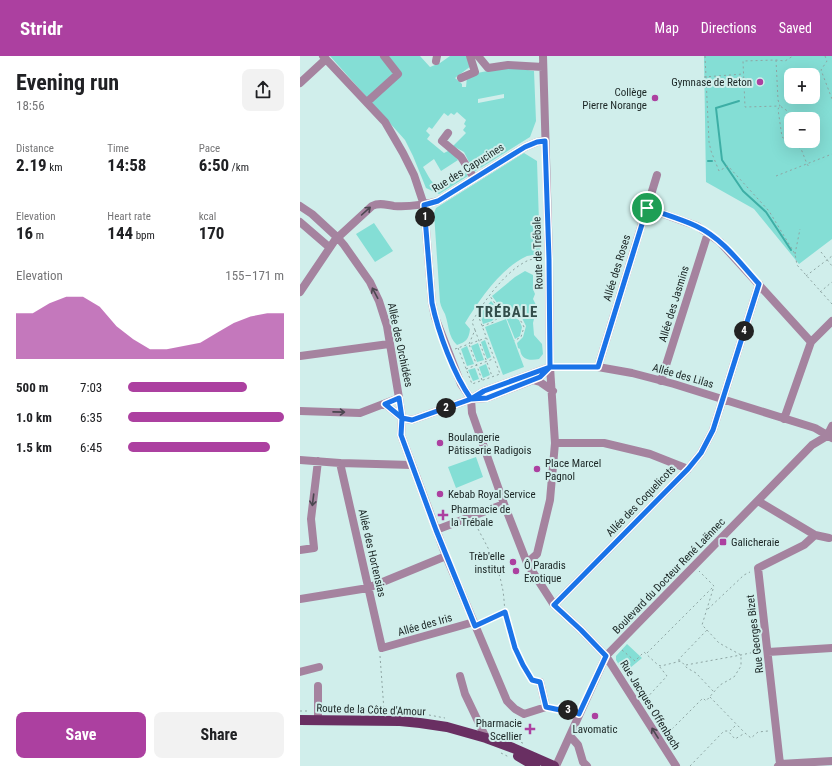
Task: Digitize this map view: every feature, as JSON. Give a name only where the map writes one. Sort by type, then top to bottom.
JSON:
[{"type":"main road","name":"Route de la Côte d'Amour","points":[[300,721],[385,721],[420,723],[448,727],[486,738],[555,766]]},
{"type":"main road","name":"Route de la Côte d'Amour","points":[[300,721],[354,723],[368,726],[402,727],[418,725],[448,730],[504,748],[517,759],[535,766]]},
{"type":"street","points":[[367,102],[398,74],[384,56]]},
{"type":"street","points":[[470,56],[475,72]]},
{"type":"street","points":[[478,56],[488,68]]},
{"type":"street","name":"Route de Trébale","points":[[527,563],[537,554],[550,500],[555,443],[553,391],[550,367],[549,259],[543,56]]},
{"type":"street","points":[[300,83],[325,57],[385,122],[403,153],[414,175],[424,205],[432,303],[435,317],[461,384],[471,399]]},
{"type":"street","points":[[461,78],[488,68],[508,65],[543,67]]},
{"type":"street","points":[[448,133],[442,141],[461,158],[474,178]]},
{"type":"street","name":"Rue des Capucines","points":[[300,292],[329,247],[372,206],[376,204],[393,206],[424,205],[438,201],[525,144],[545,141]]},
{"type":"street","name":"Allée des Roses","points":[[598,367],[657,175]]},
{"type":"street","name":"Allée des Orchidées","points":[[300,206],[312,214],[338,238],[370,282],[380,301],[386,326],[402,418]]},
{"type":"street","points":[[647,208],[696,226],[720,242],[811,342]]},
{"type":"street","points":[[300,222],[329,247]]},
{"type":"street","name":"Allée des Jasmins","points":[[661,381],[708,233]]},
{"type":"street","name":"Allée des Coquelicots","points":[[554,605],[688,469],[701,453],[713,430],[759,284]]},
{"type":"street","points":[[784,419],[811,342],[832,320]]},
{"type":"street","points":[[300,356],[389,344]]},
{"type":"street","points":[[385,404],[402,418],[412,420],[471,399],[487,398],[540,377],[550,367]]},
{"type":"street","name":"Allée des Lilas","points":[[471,399],[484,391],[550,367],[598,367],[632,373],[661,381],[815,428],[829,437]]},
{"type":"street","points":[[533,380],[540,382],[553,391]]},
{"type":"street","points":[[300,411],[360,413],[399,398]]},
{"type":"street","name":"Rue Jacques Offenbach","points":[[471,399],[472,413],[504,504],[527,563],[554,605],[606,656],[676,766]]},
{"type":"street","points":[[402,418],[401,435],[436,530],[507,701],[515,709],[524,714],[546,707],[540,682]]},
{"type":"street","name":"Boulevard du Docteur René Laënnec","points":[[555,766],[606,656],[812,446],[829,437],[832,426]]},
{"type":"street","points":[[555,443],[604,443],[650,454],[688,469]]},
{"type":"street","points":[[300,460],[340,463],[412,465]]},
{"type":"street","points":[[300,550],[314,548],[311,519],[318,462]]},
{"type":"street","name":"Allée des Hortensias","points":[[340,463],[382,648]]},
{"type":"street","points":[[758,501],[815,535],[831,539]]},
{"type":"street","points":[[436,530],[504,504]]},
{"type":"street","name":"Rue Georges Bizet","points":[[779,765],[765,651],[758,568],[804,545],[815,535]]},
{"type":"street","points":[[300,600],[368,588],[446,556]]},
{"type":"street","name":"Allée des Iris","points":[[382,648],[475,624]]},
{"type":"street","points":[[765,651],[832,648]]},
{"type":"street","points":[[300,672],[319,667]]},
{"type":"street","points":[[460,676],[465,694],[486,738]]},
{"type":"street","points":[[318,686],[318,720]]},
{"type":"street","points":[[570,736],[578,746],[584,762],[588,766]]},
{"type":"street","points":[[779,765],[832,761]]},
{"type":"path","points":[[705,56],[709,142],[719,170],[728,166],[769,211],[777,227],[795,254]]},
{"type":"path","points":[[789,112],[780,106],[745,107],[743,61],[785,61],[793,56]]},
{"type":"path","points":[[825,56],[827,61],[822,70],[832,99]]},
{"type":"path","points":[[776,60],[778,100],[780,106],[778,109],[782,137],[784,138]]},
{"type":"path","points":[[704,77],[744,74]]},
{"type":"path","points":[[800,148],[809,167]]},
{"type":"path","points":[[776,176],[832,154]]},
{"type":"path","points":[[800,229],[795,254],[797,265],[806,277],[832,304]]},
{"type":"path","points":[[821,252],[832,266]]},
{"type":"path","points":[[806,277],[832,256]]},
{"type":"path","points":[[492,376],[472,322],[498,285],[516,268],[530,259],[542,259]]},
{"type":"path","points":[[820,292],[832,282]]},
{"type":"path","points":[[490,296],[496,304],[504,310],[520,318],[524,327],[521,337],[514,342]]},
{"type":"path","points":[[482,326],[494,322],[504,310]]},
{"type":"path","points":[[477,314],[502,379]]},
{"type":"path","points":[[475,330],[469,344],[482,380]]},
{"type":"path","points":[[448,352],[486,338]]},
{"type":"path","points":[[458,348],[471,385],[500,374]]},
{"type":"path","points":[[466,369],[494,359]]},
{"type":"path","points":[[478,529],[497,567],[503,586],[505,612],[515,648],[532,680],[540,682]]},
{"type":"path","points":[[698,569],[714,586]]},
{"type":"path","points":[[707,610],[744,575],[753,571]]},
{"type":"path","points":[[714,586],[702,625],[719,642],[741,655]]},
{"type":"path","points":[[618,652],[621,649],[635,661],[644,652],[646,654],[714,586]]},
{"type":"path","points":[[475,624],[505,612]]},
{"type":"path","points":[[679,662],[679,659],[707,630]]},
{"type":"path","points":[[382,648],[380,654],[385,721]]},
{"type":"path","points":[[686,665],[765,651]]},
{"type":"path","points":[[642,703],[667,676],[646,654]]},
{"type":"path","points":[[663,738],[703,698],[706,701],[720,685],[734,677],[741,666],[741,655]]},
{"type":"path","points":[[658,665],[661,666],[681,661],[687,668],[696,673],[714,693]]},
{"type":"path","points":[[710,697],[751,738],[761,731],[773,730]]},
{"type":"path","points":[[546,707],[560,710],[561,707],[579,714]]},
{"type":"path","points":[[729,732],[736,724]]},
{"type":"path","points":[[690,766],[724,731],[726,730],[729,732],[735,739],[745,733]]},
{"type":"path","points":[[497,751],[517,759]]},
{"type":"shaded area","points":[[330,56],[420,56],[430,67],[440,63],[450,56],[466,56],[471,66],[455,78],[462,84],[462,87],[466,87],[467,77],[477,73],[509,67],[534,71],[536,121],[530,137],[474,172],[464,152],[453,146],[466,133],[463,130],[466,126],[464,124],[466,120],[457,112],[454,115],[451,113],[448,116],[444,113],[432,129],[429,127],[426,131],[430,135],[427,139],[444,153],[450,150],[458,160],[441,171],[434,159],[423,167],[430,180],[435,185],[441,187],[465,172],[468,176],[439,194],[426,188],[405,140]],"holes":[[[504,94],[504,98],[478,103],[478,99]]]},
{"type":"shaded area","points":[[704,56],[832,56],[832,239],[799,264],[754,209],[706,182]]},
{"type":"shaded area","points":[[524,153],[537,161],[540,254],[527,256],[517,261],[500,276],[484,294],[465,323],[470,329],[468,338],[463,343],[457,345],[450,335],[445,314],[440,302],[434,213],[436,208]]},
{"type":"shaded area","points":[[374,223],[393,251],[375,262],[356,234]]},
{"type":"shaded area","points":[[525,271],[533,275],[533,289],[535,294],[533,299],[537,307],[533,323],[534,335],[542,344],[543,354],[536,360],[524,358],[520,349],[518,348],[517,343],[523,337],[526,326],[521,316],[498,304],[492,296],[515,277]]},
{"type":"shaded area","points":[[491,301],[500,311],[492,321],[483,324],[480,314]]},
{"type":"shaded area","points":[[504,312],[519,320],[522,327],[520,336],[515,339]]},
{"type":"shaded area","points":[[506,319],[524,367],[503,375],[485,327]]},
{"type":"shaded area","points":[[485,340],[491,357],[487,359],[481,342]]},
{"type":"shaded area","points":[[478,343],[484,360],[477,362],[471,346]]},
{"type":"shaded area","points":[[467,346],[474,364],[467,366],[461,349]]},
{"type":"shaded area","points":[[486,364],[490,375],[483,378],[479,367]]},
{"type":"shaded area","points":[[475,368],[479,379],[473,381],[468,370]]},
{"type":"shaded area","points":[[476,457],[483,477],[456,488],[448,467]]},
{"type":"shaded area","points":[[627,644],[642,658],[624,673],[616,660],[616,656]]},
{"type":"waterway","points":[[739,101],[716,108],[722,160],[743,191],[766,212],[791,250]]},
{"type":"place","name":"Gymnase de Reton","points":[[760,82]]},
{"type":"place","name":"Collège Pierre Norange","points":[[655,98]]},
{"type":"place","name":"Boulangerie Pâtisserie Radigois","points":[[440,443]]},
{"type":"place","name":"Place Marcel Pagnol","points":[[537,469]]},
{"type":"place","name":"Kebab Royal Service","points":[[440,494]]},
{"type":"place","name":"Pharmacie de la Trébale","points":[[443,515]]},
{"type":"place","name":"Galicheraie","points":[[723,542]]},
{"type":"place","name":"Trèb'elle institut","points":[[513,562]]},
{"type":"place","name":"Ô Paradis Exotique","points":[[516,571]]},
{"type":"place","name":"Lavomatic","points":[[595,716]]},
{"type":"place","name":"Pharmacie Scellier","points":[[530,729]]},
{"type":"district","name":"TRÉBALE","points":[[507,312]]},
{"type":"route","points":[[647,208],[598,367],[550,367],[484,391],[471,399],[461,384],[435,317],[432,303],[424,205],[438,201],[525,147],[537,142],[545,141],[549,259],[550,367],[540,377],[487,398],[471,399],[412,420],[402,418],[385,404],[399,398],[402,418],[401,435],[446,556],[475,626],[505,612],[515,648],[532,680],[540,682],[546,707],[560,710],[561,707],[579,714],[606,656],[554,605],[688,469],[701,453],[713,430],[759,284],[720,242],[708,233],[696,226],[647,208]]}]
